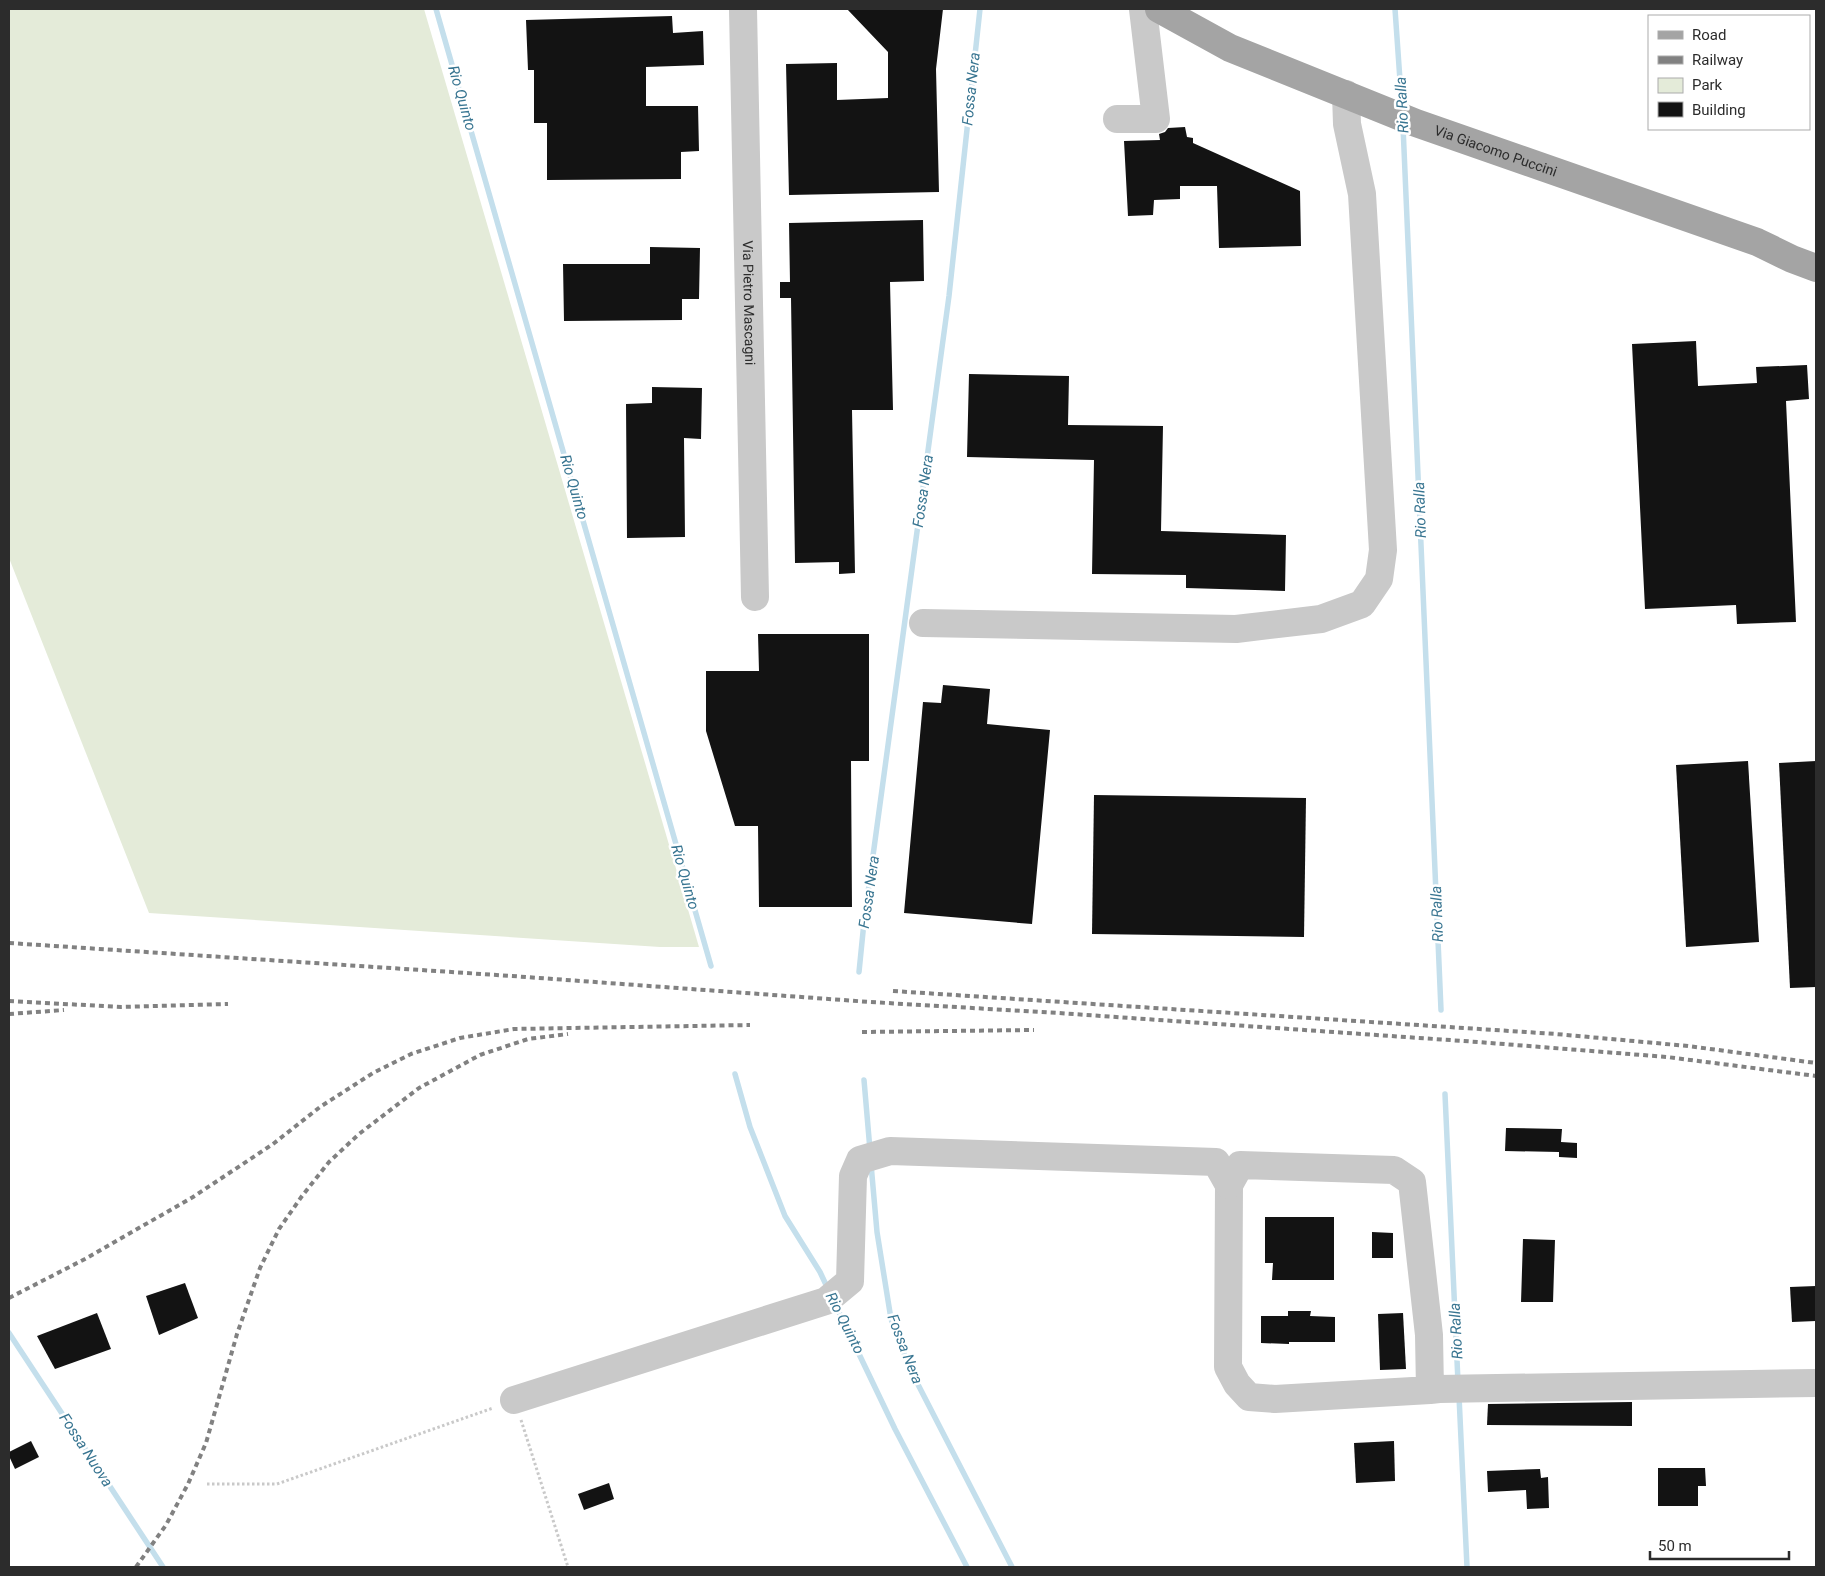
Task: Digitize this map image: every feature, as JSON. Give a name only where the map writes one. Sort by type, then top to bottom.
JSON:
[{"type":"main road","name":"Via Giacomo Puccini","points":[[1159,9],[1230,48],[1416,123],[1757,242],[1816,268]]},
{"type":"main road","name":"Via Giacomo Puccini","points":[[1757,242],[1816,257]]},
{"type":"street","name":"Via Pietro Mascagni","points":[[743,9],[755,597]]},
{"type":"street","points":[[1117,119],[1156,119],[1143,9]]},
{"type":"street","points":[[923,623],[1236,629],[1320,619],[1362,604],[1380,579],[1383,550],[1362,194],[1347,124],[1346,94]]},
{"type":"street","points":[[514,1400],[832,1296],[850,1282],[853,1176],[870,1157],[890,1151],[1216,1162],[1230,1185]]},
{"type":"street","points":[[1435,1389],[1412,1182],[1394,1170],[1240,1165],[1230,1185],[1228,1367],[1237,1384],[1248,1397],[1275,1400],[1435,1389],[1816,1383]]},
{"type":"path","points":[[207,1484],[277,1484],[514,1400],[568,1567]]},
{"type":"green space","points":[[9,9],[424,9],[699,947],[660,947],[149,913],[9,558]]},
{"type":"building","points":[[847,9],[943,9],[936,69],[939,192],[789,195],[786,64],[837,63],[837,100],[888,98],[888,52]]},
{"type":"building","points":[[672,16],[673,33],[703,31],[704,65],[646,67],[646,106],[698,106],[699,151],[681,152],[681,179],[547,180],[547,123],[534,123],[534,70],[528,70],[526,20]]},
{"type":"building","points":[[1185,127],[1187,137],[1193,138],[1193,143],[1300,191],[1301,246],[1219,248],[1217,186],[1180,186],[1180,199],[1154,200],[1153,215],[1128,216],[1124,141],[1160,140],[1159,134],[1165,132],[1168,128]]},
{"type":"building","points":[[923,220],[924,281],[890,282],[893,410],[852,410],[855,573],[839,574],[839,562],[795,563],[791,298],[780,298],[780,282],[790,282],[789,223]]},
{"type":"building","points":[[650,247],[700,248],[699,299],[682,299],[682,320],[564,321],[563,264],[650,264]]},
{"type":"building","points":[[1696,341],[1698,386],[1757,383],[1756,367],[1807,365],[1809,399],[1786,401],[1796,622],[1737,624],[1736,605],[1645,609],[1632,344]]},
{"type":"building","points":[[969,374],[1069,376],[1068,425],[1163,426],[1161,531],[1286,535],[1285,591],[1186,588],[1186,575],[1092,574],[1094,460],[967,457]]},
{"type":"building","points":[[652,387],[702,388],[701,439],[684,438],[685,537],[627,538],[626,404],[652,403]]},
{"type":"building","points":[[758,634],[869,634],[869,761],[851,761],[852,907],[759,907],[758,826],[735,826],[706,731],[706,671],[759,671]]},
{"type":"building","points":[[943,685],[990,689],[987,724],[1050,730],[1032,924],[904,913],[923,702],[941,703]]},
{"type":"building","points":[[1748,761],[1759,942],[1686,947],[1676,765]]},
{"type":"building","points":[[1816,761],[1816,987],[1790,988],[1779,763]]},
{"type":"building","points":[[1094,795],[1306,798],[1304,937],[1092,934]]},
{"type":"building","points":[[1506,1128],[1562,1129],[1561,1142],[1577,1143],[1577,1158],[1559,1157],[1559,1152],[1505,1151]]},
{"type":"building","points":[[1265,1217],[1334,1217],[1334,1280],[1272,1280],[1273,1263],[1265,1263]]},
{"type":"building","points":[[1372,1232],[1393,1233],[1393,1258],[1372,1258]]},
{"type":"building","points":[[1523,1239],[1555,1240],[1553,1302],[1521,1302]]},
{"type":"building","points":[[185,1283],[198,1318],[159,1335],[146,1296]]},
{"type":"building","points":[[1816,1286],[1816,1321],[1792,1322],[1790,1287]]},
{"type":"building","points":[[1288,1311],[1311,1311],[1310,1316],[1335,1317],[1335,1342],[1261,1343],[1261,1316],[1288,1316]]},
{"type":"building","points":[[97,1313],[111,1349],[55,1369],[37,1336]]},
{"type":"building","points":[[1403,1313],[1406,1369],[1380,1370],[1378,1314]]},
{"type":"building","points":[[1632,1402],[1632,1426],[1487,1425],[1488,1404]]},
{"type":"building","points":[[31,1441],[39,1457],[15,1469],[9,1452]]},
{"type":"building","points":[[1394,1441],[1395,1481],[1356,1483],[1354,1443]]},
{"type":"building","points":[[1658,1468],[1705,1468],[1706,1486],[1698,1486],[1698,1506],[1658,1506]]},
{"type":"building","points":[[1540,1469],[1541,1478],[1548,1477],[1549,1508],[1527,1509],[1526,1490],[1488,1492],[1487,1471]]},
{"type":"building","points":[[609,1483],[614,1499],[584,1510],[578,1494]]},
{"type":"waterway","name":"Rio Quinto","points":[[436,9],[711,966]]},
{"type":"waterway","name":"Fossa Nera","points":[[859,972],[864,922],[949,296],[980,9]]},
{"type":"waterway","name":"Rio Ralla","points":[[1395,9],[1402,109]]},
{"type":"waterway","name":"Rio Ralla","points":[[1403,126],[1441,1010]]},
{"type":"waterway","name":"Rio Quinto","points":[[735,1074],[750,1127],[785,1216],[820,1272],[828,1289]]},
{"type":"waterway","name":"Fossa Nera","points":[[864,1080],[870,1150]]},
{"type":"waterway","name":"Rio Ralla","points":[[1445,1094],[1458,1382]]},
{"type":"waterway","name":"Fossa Nera","points":[[871,1164],[877,1232],[891,1319],[910,1369],[1012,1567]]},
{"type":"waterway","name":"Rio Quinto","points":[[835,1304],[895,1429],[967,1567]]},
{"type":"waterway","name":"Fossa Nuova","points":[[9,1333],[163,1567]]},
{"type":"waterway","name":"Rio Ralla","points":[[1459,1396],[1467,1567]]},
{"type":"railway","points":[[9,943],[1478,1042],[1667,1057],[1816,1076]]},
{"type":"railway","points":[[893,991],[1556,1034],[1688,1046],[1816,1063]]},
{"type":"railway","points":[[9,1001],[121,1007],[228,1004]]},
{"type":"railway","points":[[9,1014],[64,1010]]},
{"type":"railway","points":[[9,1298],[85,1259],[193,1197],[273,1144],[320,1107],[373,1073],[411,1054],[460,1038],[514,1029],[750,1025]]},
{"type":"railway","points":[[862,1032],[1034,1030]]},
{"type":"railway","points":[[136,1567],[166,1525],[188,1484],[206,1443],[237,1334],[260,1268],[279,1229],[329,1162],[359,1134],[419,1088],[480,1055],[528,1039],[568,1034]]}]
